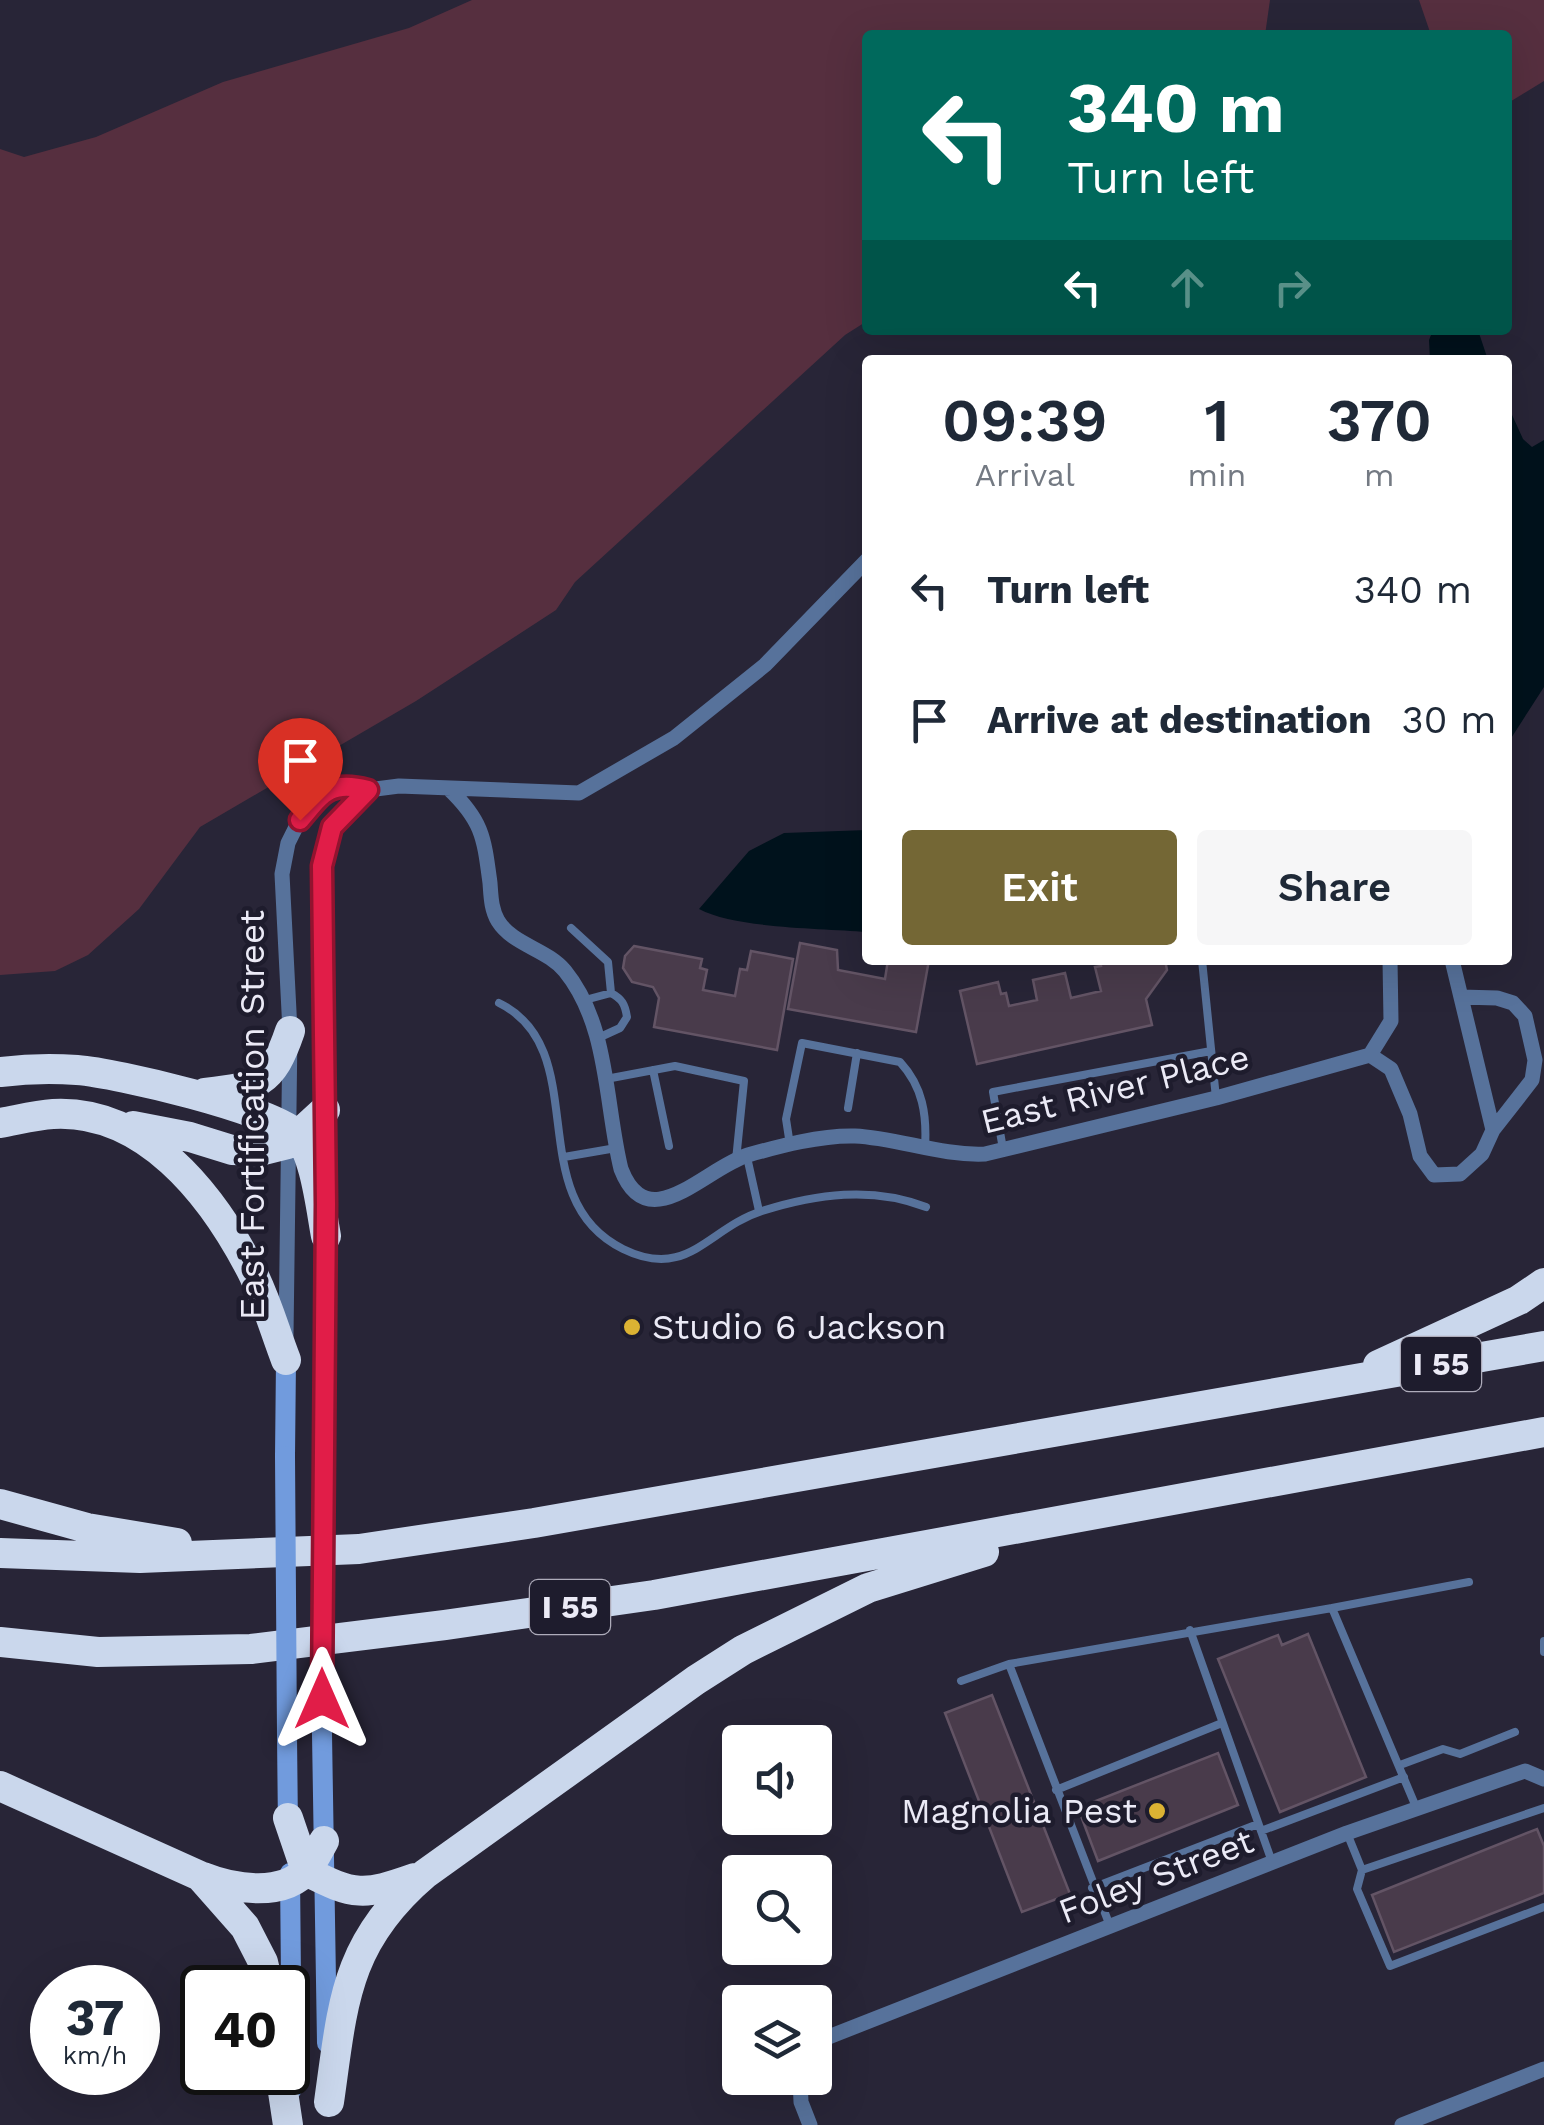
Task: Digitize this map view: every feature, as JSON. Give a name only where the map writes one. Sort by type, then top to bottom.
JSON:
[{"type":"highway","points":[[193,1095],[247,1088],[262,1080],[281,1058],[290,1030]]},
{"type":"highway","points":[[0,1072],[78,1070],[193,1095],[265,1116],[292,1136],[316,1182],[326,1236]]},
{"type":"highway","points":[[0,1123],[56,1114],[190,1137],[232,1150],[260,1151],[292,1136],[326,1110]]},
{"type":"highway","points":[[111,1122],[159,1150],[213,1204],[251,1270],[286,1360]]},
{"type":"highway","points":[[1339,1382],[1518,1300],[1544,1284]]},
{"type":"highway","name":"I 55","points":[[0,1553],[140,1558],[359,1549],[534,1523],[1544,1346]]},
{"type":"highway","name":"I 55","points":[[0,1642],[98,1652],[251,1649],[654,1596],[1544,1432]]},
{"type":"highway","points":[[0,1504],[87,1528],[239,1554]]},
{"type":"highway","points":[[329,2114],[344,1991],[365,1944],[396,1898],[425,1874],[696,1680],[801,1619],[868,1588],[1134,1507]]},
{"type":"highway","points":[[0,1786],[222,1884],[254,1888],[307,1878],[338,1889],[379,1890],[425,1874]]},
{"type":"highway","points":[[288,1818],[307,1878]]},
{"type":"highway","points":[[307,1878],[324,1841]]},
{"type":"highway","points":[[200,1876],[245,1927],[263,1965]]},
{"type":"highway","points":[[285,2095],[291,2125]]},
{"type":"street","points":[[368,790],[399,786],[578,794],[674,738],[765,666],[862,565]]},
{"type":"street","name":"East Fortification Street","points":[[288,1818],[284,1456],[292,1136],[282,874],[288,843],[307,812],[333,788],[344,784],[368,790]]},
{"type":"street","name":"East River Place","points":[[448,788],[470,808],[480,826],[493,909],[499,922],[562,968],[585,1000],[625,1180],[645,1198],[657,1202],[741,1158],[790,1146],[852,1136],[970,1154],[1003,1150],[1216,1098],[1370,1055]]},
{"type":"street","name":"East Fortification Street","points":[[324,1841],[322,1453],[326,1110],[322,866],[332,827],[368,790]]},
{"type":"street","points":[[1390,965],[1391,1020],[1370,1055],[1391,1069],[1410,1114],[1420,1156],[1434,1174],[1460,1174],[1482,1154],[1493,1130],[1532,1080],[1535,1060],[1524,1016],[1512,1004],[1497,998],[1461,997]]},
{"type":"street","points":[[1453,965],[1493,1130]]},
{"type":"street","name":"Foley Street","points":[[832,2036],[1416,1807],[1525,1771],[1544,1779]]},
{"type":"street","points":[[307,1878],[329,2114]]},
{"type":"street","points":[[291,2125],[307,1878]]},
{"type":"street","points":[[1402,2125],[1544,2070]]},
{"type":"street","points":[[801,2095],[810,2125]]},
{"type":"lane","points":[[571,928],[608,962],[610,993]]},
{"type":"lane","points":[[1202,965],[1216,1098]]},
{"type":"lane","points":[[585,1000],[610,993],[622,999],[627,1017],[620,1028],[596,1040]]},
{"type":"lane","points":[[499,1003],[517,1012],[548,1062],[569,1188],[579,1212],[600,1235],[626,1250],[656,1259],[686,1256],[759,1212],[840,1194],[869,1192],[926,1206]]},
{"type":"lane","points":[[790,1146],[786,1119],[802,1043],[900,1062],[922,1097],[924,1148]]},
{"type":"lane","points":[[1003,1150],[993,1092],[1211,1051]]},
{"type":"lane","points":[[848,1108],[856,1053]]},
{"type":"lane","points":[[604,1080],[674,1066],[744,1081],[741,1158],[759,1212]]},
{"type":"lane","points":[[654,1070],[669,1146]]},
{"type":"lane","points":[[564,1157],[616,1148]]},
{"type":"lane","points":[[961,1681],[1009,1664],[1468,1582]]},
{"type":"lane","points":[[1332,1608],[1416,1807]]},
{"type":"lane","points":[[1190,1630],[1272,1862]]},
{"type":"lane","points":[[1544,1641],[1544,1652]]},
{"type":"lane","points":[[1009,1664],[1092,1888],[1110,1926]]},
{"type":"lane","points":[[1056,1790],[1222,1723]]},
{"type":"lane","points":[[1400,1765],[1444,1750],[1460,1754],[1515,1732]]},
{"type":"lane","points":[[1092,1888],[1404,1777]]},
{"type":"lane","points":[[1362,1870],[1544,1808]]},
{"type":"lane","points":[[1347,1833],[1362,1870],[1357,1889],[1390,1966],[1544,1907]]},
{"type":"shaded area","points":[[472,0],[1270,0],[1266,30],[862,30],[862,324],[845,335],[575,582],[556,610],[416,701],[200,827],[139,909],[88,955],[55,971],[0,975],[0,149],[24,157],[96,137],[223,82],[409,28]]},
{"type":"shaded area","points":[[1419,0],[1544,0],[1544,81],[1512,101],[1512,30],[1429,30]]},
{"type":"water","points":[[1431,335],[1480,335],[1486,355],[1430,355]]},
{"type":"water","points":[[1512,415],[1523,439],[1532,447],[1544,440],[1544,687],[1512,737]]},
{"type":"water","points":[[862,830],[862,932],[757,924],[699,909],[749,851],[784,833]]},
{"type":"building","points":[[800,943],[837,950],[838,970],[885,979],[887,965],[928,965],[916,1032],[788,1009]]},
{"type":"building","points":[[634,946],[702,959],[700,968],[707,970],[703,990],[735,996],[740,969],[747,970],[751,951],[793,959],[777,1050],[654,1027],[659,998],[653,987],[632,982],[623,968],[625,956]]},
{"type":"building","points":[[1166,965],[1167,970],[1146,999],[1152,1025],[977,1064],[960,991],[998,982],[1009,1006],[1037,1000],[1033,980],[1065,973],[1071,998],[1101,991],[1095,967]]},
{"type":"building","points":[[1308,1634],[1366,1777],[1280,1812],[1218,1659],[1278,1635],[1282,1645]]},
{"type":"building","points":[[992,1695],[1070,1894],[1022,1912],[945,1713]]},
{"type":"building","points":[[1218,1753],[1238,1805],[1098,1861],[1078,1808]]},
{"type":"building","points":[[1537,1829],[1544,1846],[1544,1893],[1394,1952],[1372,1895]]},
{"type":"place","name":"Studio 6 Jackson","points":[[632,1327]]},
{"type":"place","name":"Magnolia Pest","points":[[1157,1811]]},
{"type":"route","points":[[300,820],[333,788],[344,784],[368,790],[332,827],[322,866],[326,1236],[322,1699]]}]
